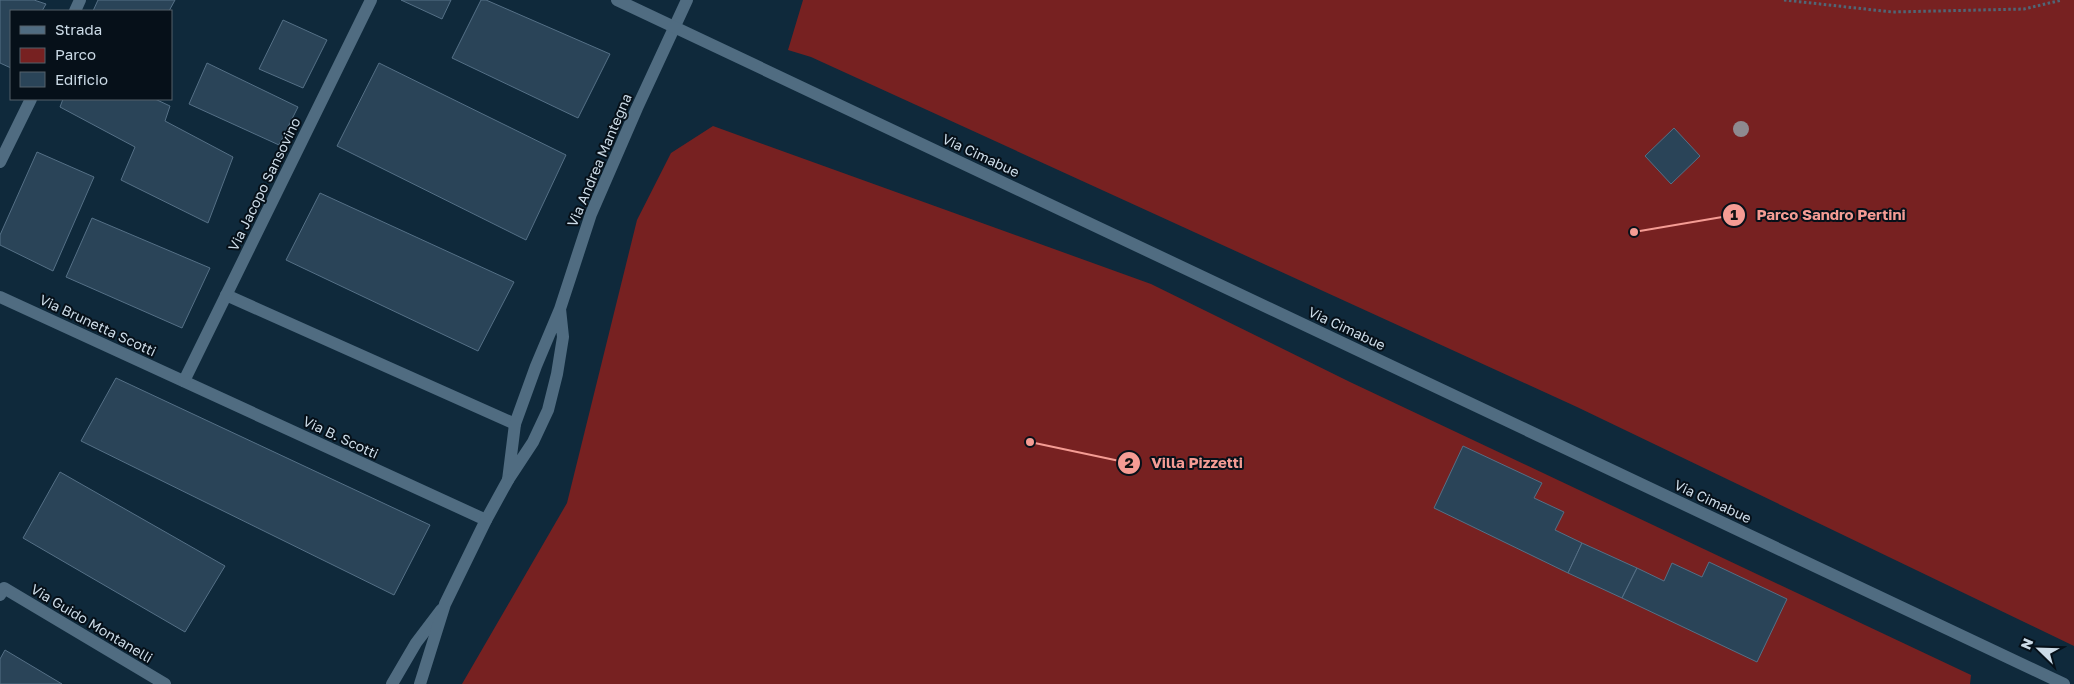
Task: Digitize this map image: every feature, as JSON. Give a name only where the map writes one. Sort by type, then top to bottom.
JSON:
[{"type":"street","name":"Via Jacopo Sansovino","points":[[184,381],[371,0]]},
{"type":"street","name":"Via Cimabue","points":[[617,0],[2064,684]]},
{"type":"street","name":"Via Andrea Mantegna","points":[[508,480],[515,424],[536,366],[560,309],[591,214],[687,0]]},
{"type":"street","points":[[0,162],[31,100]]},
{"type":"street","points":[[226,295],[515,424]]},
{"type":"street","name":"Via Brunetta Scotti","points":[[0,296],[184,381]]},
{"type":"street","name":"Via Andrea Mantegna","points":[[420,684],[446,604],[486,520],[508,480],[533,442],[548,410],[557,374],[563,337],[560,309]]},
{"type":"street","name":"Via B. Scotti","points":[[184,381],[486,520]]},
{"type":"street","name":"Via Guido Montanelli","points":[[2,591],[165,684]]},
{"type":"street","name":"Via Andrea Mantegna","points":[[392,684],[416,643],[446,604]]},
{"type":"path","points":[[1784,0],[1892,12],[2024,9],[2062,0]]},
{"type":"green space","points":[[803,0],[2074,0],[2074,646],[1577,407],[811,57],[788,50]]},
{"type":"green space","points":[[713,126],[1151,284],[1350,382],[1971,675],[1970,684],[462,684],[567,503],[637,220],[671,153]]},
{"type":"building","points":[[0,0],[34,0],[46,4],[43,10],[10,10],[10,68],[0,63]]},
{"type":"building","points":[[98,0],[175,0],[170,10],[93,10]]},
{"type":"building","points":[[401,0],[451,0],[442,19]]},
{"type":"building","points":[[481,0],[486,0],[610,54],[578,118],[452,58]]},
{"type":"building","points":[[283,20],[327,40],[303,88],[259,69]]},
{"type":"building","points":[[207,63],[298,107],[279,145],[189,104]]},
{"type":"building","points":[[379,63],[566,155],[526,240],[337,146]]},
{"type":"building","points":[[63,100],[157,100],[170,106],[165,121],[233,157],[208,223],[121,180],[135,147],[60,107]]},
{"type":"building","points":[[1674,128],[1700,156],[1671,184],[1645,156]]},
{"type":"building","points":[[37,152],[94,177],[53,271],[0,245],[0,235]]},
{"type":"building","points":[[320,193],[514,282],[478,351],[286,260]]},
{"type":"building","points":[[92,218],[210,268],[182,328],[66,277]]},
{"type":"building","points":[[116,378],[430,525],[394,595],[81,441]]},
{"type":"building","points":[[1463,446],[1542,483],[1534,498],[1564,512],[1555,530],[1582,543],[1568,573],[1434,508]]},
{"type":"building","points":[[60,472],[225,566],[185,632],[23,538]]},
{"type":"building","points":[[1582,543],[1637,568],[1622,598],[1568,573]]},
{"type":"building","points":[[1709,562],[1787,599],[1757,662],[1622,598],[1637,568],[1664,581],[1672,563],[1702,577]]},
{"type":"building","points":[[5,650],[62,684],[0,684],[0,659]]},
{"type":"place","name":"Parco Sandro Pertini","points":[[1634,232]]},
{"type":"place","name":"Villa Pizzetti","points":[[1030,442]]}]
